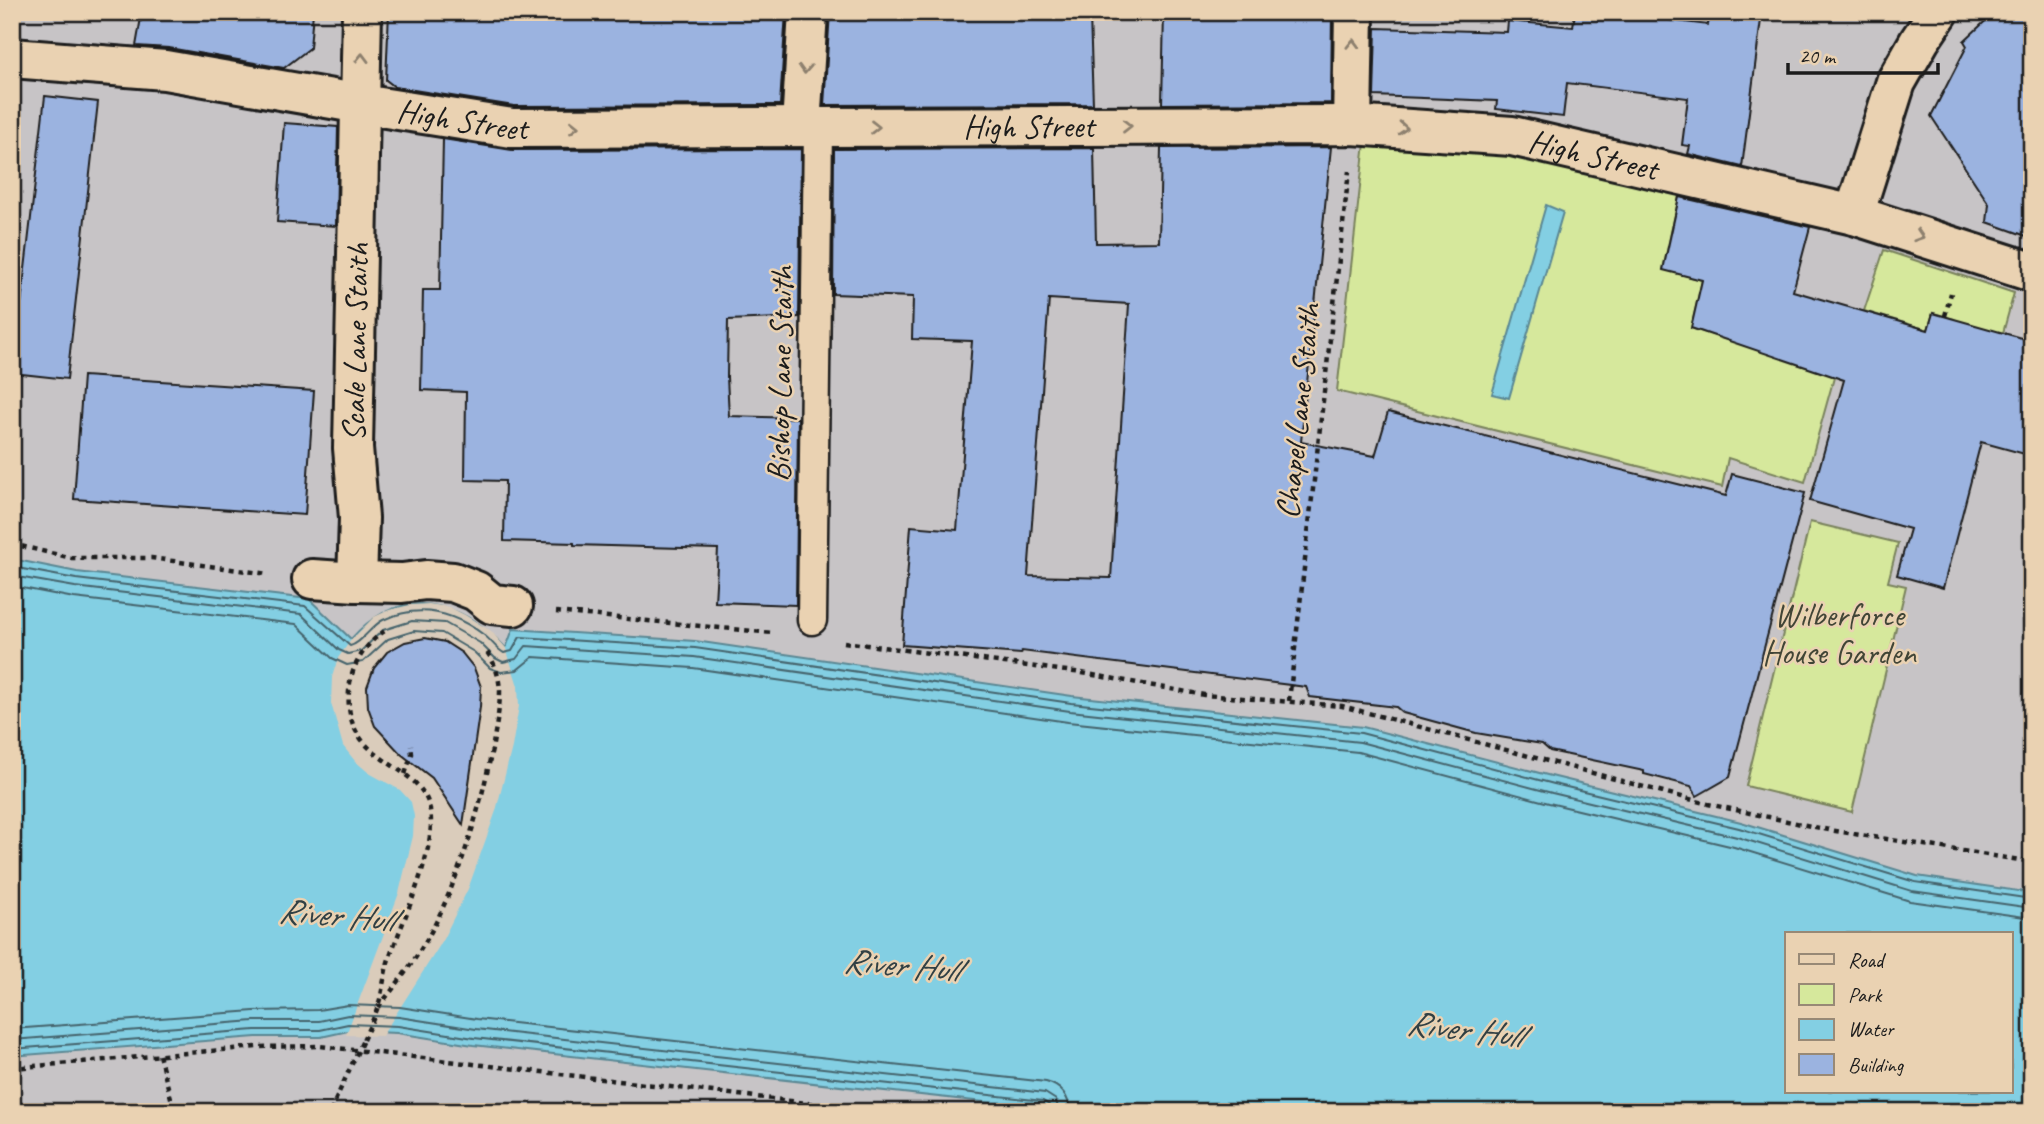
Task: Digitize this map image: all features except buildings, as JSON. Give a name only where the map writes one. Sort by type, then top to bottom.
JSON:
[{"type":"street","name":"Scale Lane Staith","points":[[357,582],[359,518],[353,448],[362,12]]},
{"type":"street","points":[[808,12],[810,127]]},
{"type":"street","points":[[1352,125],[1353,12]]},
{"type":"street","points":[[1854,215],[1896,82],[1939,12]]},
{"type":"street","name":"High Street","points":[[12,58],[165,70],[512,128],[1352,125],[1512,136],[1854,215],[2032,272]]},
{"type":"street","points":[[312,579],[453,582],[475,591],[492,604],[513,606]]},
{"type":"lane","name":"Bishop Lane Staith","points":[[810,127],[812,620]]},
{"type":"path","name":"Chapel Lane Staith","points":[[1289,701],[1352,125]]},
{"type":"path","points":[[12,544],[72,558],[151,558],[312,579]]},
{"type":"path","points":[[513,606],[783,634]]},
{"type":"path","points":[[331,1112],[378,1007],[389,960],[412,901],[430,832],[430,811],[426,797],[418,785],[370,751],[361,740],[350,714],[348,692],[351,674],[374,639],[392,628]]},
{"type":"path","points":[[837,641],[1082,673],[1203,695],[1342,706],[1721,807],[1829,830],[2032,862]]},
{"type":"path","points":[[378,1007],[408,972],[438,919],[485,783],[500,688],[490,656],[480,644]]},
{"type":"path","points":[[405,774],[412,754],[411,745]]},
{"type":"path","points":[[12,1068],[257,1047],[320,1046],[884,1112]]},
{"type":"path","points":[[159,1055],[175,1112]]},
{"type":"shaded area","points":[[12,12],[2032,12],[2032,893],[1917,876],[1741,822],[1363,727],[1072,696],[695,641],[513,629],[506,648],[491,631],[449,607],[410,605],[389,610],[374,617],[351,640],[187,586],[77,572],[12,559]]},
{"type":"shaded area","points":[[348,1031],[397,1033],[473,1045],[1073,1112],[12,1112],[12,1056],[256,1037],[321,1037]]},
{"type":"green space","points":[[1365,143],[1557,160],[1681,187],[1663,269],[1702,280],[1691,328],[1835,374],[1805,482],[1728,458],[1722,487],[1337,391]]},
{"type":"green space","points":[[1884,250],[2014,293],[1998,351],[1954,319],[1933,313],[1928,330],[1864,311]]},
{"type":"green space","name":"Wilberforce House Garden","points":[[1810,522],[1898,543],[1888,582],[1906,586],[1852,812],[1746,786]]},
{"type":"water","points":[[1546,205],[1563,212],[1509,398],[1492,394]]},
{"type":"water","name":"River Hull","points":[[12,559],[77,572],[309,599],[351,639],[389,610],[429,604],[469,618],[506,648],[513,629],[695,641],[1072,696],[1363,727],[1741,822],[1917,876],[2032,893],[2032,1112],[1073,1112],[473,1045],[397,1033],[348,1031],[321,1037],[256,1037],[12,1056]]},
{"type":"pier","points":[[410,605],[449,607],[465,615],[491,631],[506,648],[518,686],[519,706],[512,747],[496,811],[468,889],[440,945],[382,1036],[346,1035],[399,893],[413,836],[414,816],[411,802],[400,790],[369,773],[343,746],[331,703],[332,677],[338,658],[351,640],[374,617]]}]
